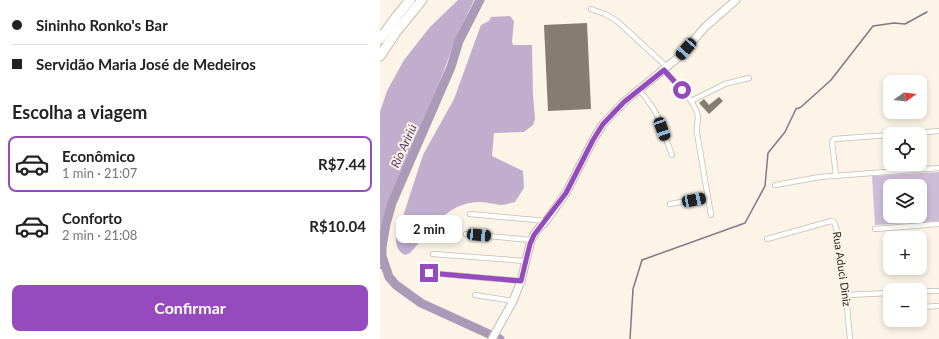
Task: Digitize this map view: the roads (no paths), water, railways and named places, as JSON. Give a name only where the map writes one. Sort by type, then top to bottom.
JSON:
[{"type":"highway","points":[[380,39],[410,0]]},
{"type":"highway","points":[[380,56],[400,26],[422,0]]},
{"type":"street","points":[[492,339],[521,281],[531,240],[566,193],[593,140],[603,124],[615,110],[680,56],[705,27],[736,0]]},
{"type":"street","points":[[591,9],[605,14],[617,21],[665,69],[691,101],[698,116],[697,133],[711,215]]},
{"type":"street","points":[[691,101],[725,84],[749,78]]},
{"type":"street","points":[[639,89],[653,108],[672,155]]},
{"type":"street","points":[[927,132],[939,131]]},
{"type":"street","points":[[836,176],[832,142],[834,139],[883,136]]},
{"type":"street","points":[[775,185],[836,176],[939,168]]},
{"type":"street","points":[[670,204],[708,197]]},
{"type":"street","points":[[470,214],[546,221]]},
{"type":"street","name":"Rua Aduci Diniz","points":[[767,239],[831,221],[834,222],[837,231],[840,264],[846,295],[850,339]]},
{"type":"street","points":[[875,229],[939,224]]},
{"type":"street","points":[[466,234],[531,240]]},
{"type":"street","points":[[434,254],[526,261]]},
{"type":"street","points":[[429,273],[521,281]]},
{"type":"street","points":[[927,292],[939,291]]},
{"type":"street","points":[[846,295],[883,293]]},
{"type":"street","points":[[475,295],[512,301]]},
{"type":"street","points":[[927,307],[939,306]]},
{"type":"waterway","name":"Rio Aririú","points":[[480,0],[459,41],[451,67],[392,203],[386,224],[382,256],[389,277],[396,285],[421,303],[500,339]]},
{"type":"waterway","points":[[630,339],[633,289],[642,260],[745,223],[765,186],[768,153],[785,132],[796,109],[801,107],[831,80],[873,26],[894,23],[905,24],[927,12]]},
{"type":"waterway","name":"Rio Aririú","points":[[380,267],[387,272]]}]
